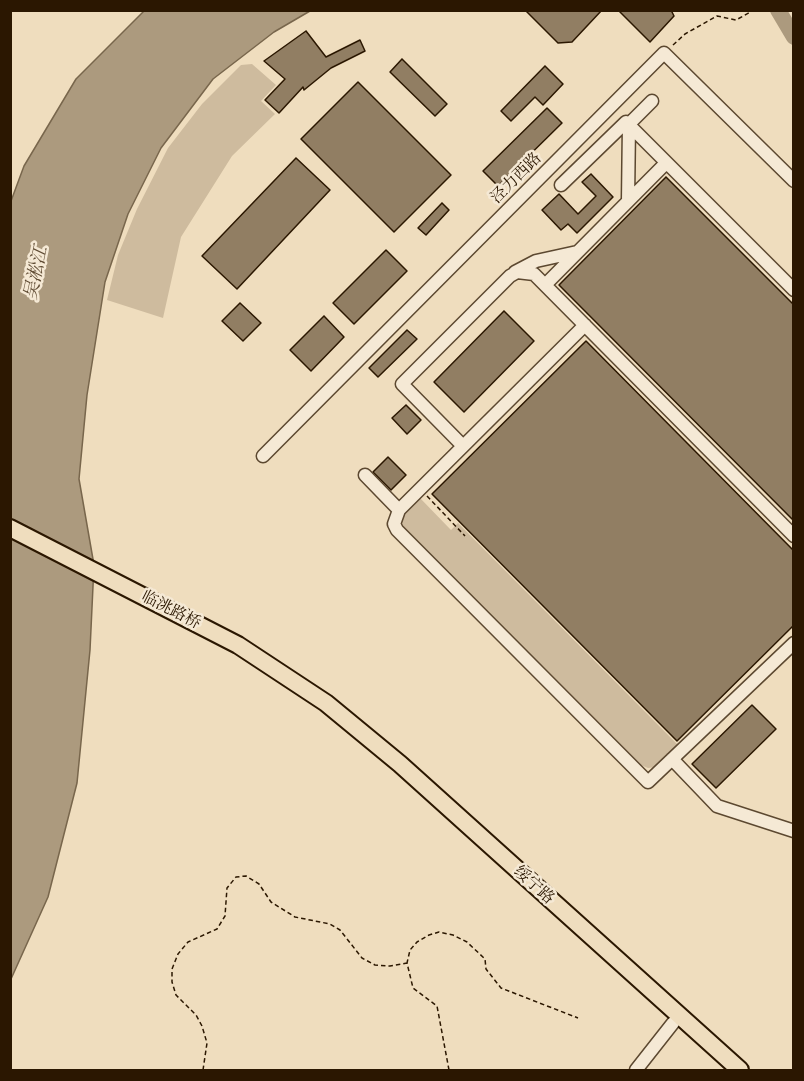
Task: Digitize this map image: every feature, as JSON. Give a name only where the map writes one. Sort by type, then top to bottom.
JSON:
[{"type":"main road","name":"临洮路桥","points":[[10,528],[238,645],[323,706]]},
{"type":"main road","name":"临洮路桥","points":[[10,538],[234,653],[323,706]]},
{"type":"main road","name":"绥宁路","points":[[323,706],[726,1071]]},
{"type":"main road","name":"绥宁路","points":[[323,706],[400,764],[740,1071]]},
{"type":"street","points":[[664,53],[794,181]]},
{"type":"street","name":"泾力西路","points":[[263,456],[664,53]]},
{"type":"street","points":[[628,201],[629,124],[652,101]]},
{"type":"street","points":[[561,185],[626,122],[794,290]]},
{"type":"street","points":[[545,285],[666,163]]},
{"type":"street","points":[[463,446],[402,384],[510,276],[536,261],[578,252]]},
{"type":"street","points":[[510,276],[517,272],[534,274],[794,536]]},
{"type":"street","points":[[585,325],[399,510],[394,524],[396,530],[648,782],[794,643]]},
{"type":"street","points":[[365,475],[399,510]]},
{"type":"street","points":[[672,759],[717,807],[794,831]]},
{"type":"street","points":[[636,1071],[673,1023]]},
{"type":"path","points":[[664,53],[685,34],[717,16],[736,20],[754,10]]},
{"type":"path","points":[[420,489],[465,536]]},
{"type":"path","points":[[203,1071],[207,1044],[202,1026],[196,1015],[176,995],[172,969],[178,954],[188,942],[217,929],[225,916],[227,888],[236,877],[246,876],[259,884],[271,902],[295,917],[330,924],[340,930],[362,958],[375,965],[390,966],[407,963]]},
{"type":"path","points":[[450,1071],[437,1006],[413,988],[407,963],[410,950],[417,942],[439,932],[453,935],[467,942],[485,959],[486,969],[501,988],[578,1018]]},
{"type":"shaded area","points":[[252,64],[276,85],[261,101],[275,114],[232,156],[181,237],[163,318],[107,300],[118,255],[137,209],[168,148],[202,104],[241,65]]},
{"type":"shaded area","points":[[419,497],[451,530],[458,523],[678,745],[656,767],[648,768],[636,763],[401,528],[401,515]]},
{"type":"water","name":"吴淞江","points":[[144,11],[310,11],[274,32],[213,79],[161,148],[128,214],[105,282],[87,395],[79,479],[94,565],[90,650],[77,783],[48,897],[11,979],[11,201],[24,166],[76,79]]},
{"type":"building","points":[[525,10],[602,10],[572,42],[558,43]]},
{"type":"building","points":[[618,10],[671,10],[674,16],[650,42]]},
{"type":"building","points":[[306,31],[326,57],[360,40],[365,51],[331,68],[304,90],[303,87],[279,113],[265,100],[285,79],[264,61]]},
{"type":"building","points":[[402,59],[447,104],[435,116],[390,72]]},
{"type":"building","points":[[545,66],[563,84],[543,105],[535,97],[511,121],[501,111]]},
{"type":"building","points":[[358,82],[451,175],[394,232],[301,139]]},
{"type":"building","points":[[547,108],[562,123],[498,186],[483,171]]},
{"type":"building","points":[[296,158],[330,190],[237,289],[202,256]]},
{"type":"building","points":[[591,174],[613,197],[577,233],[568,224],[561,230],[542,210],[559,194],[578,214],[596,196],[582,182]]},
{"type":"building","points":[[666,177],[794,305],[794,521],[559,285]]},
{"type":"building","points":[[442,203],[449,210],[426,235],[418,228]]},
{"type":"building","points":[[386,250],[407,271],[354,324],[333,303]]},
{"type":"building","points":[[240,303],[261,323],[243,341],[222,321]]},
{"type":"building","points":[[504,311],[534,341],[464,412],[434,382]]},
{"type":"building","points":[[324,316],[344,337],[311,371],[290,350]]},
{"type":"building","points":[[407,330],[417,339],[378,377],[369,368]]},
{"type":"building","points":[[586,341],[794,551],[794,625],[677,741],[432,494]]},
{"type":"building","points":[[406,405],[421,420],[407,434],[392,418]]},
{"type":"building","points":[[388,457],[406,475],[391,490],[373,472]]},
{"type":"building","points":[[752,705],[776,729],[716,788],[692,764]]},
{"type":"waterway","points":[[778,10],[794,37]]}]
